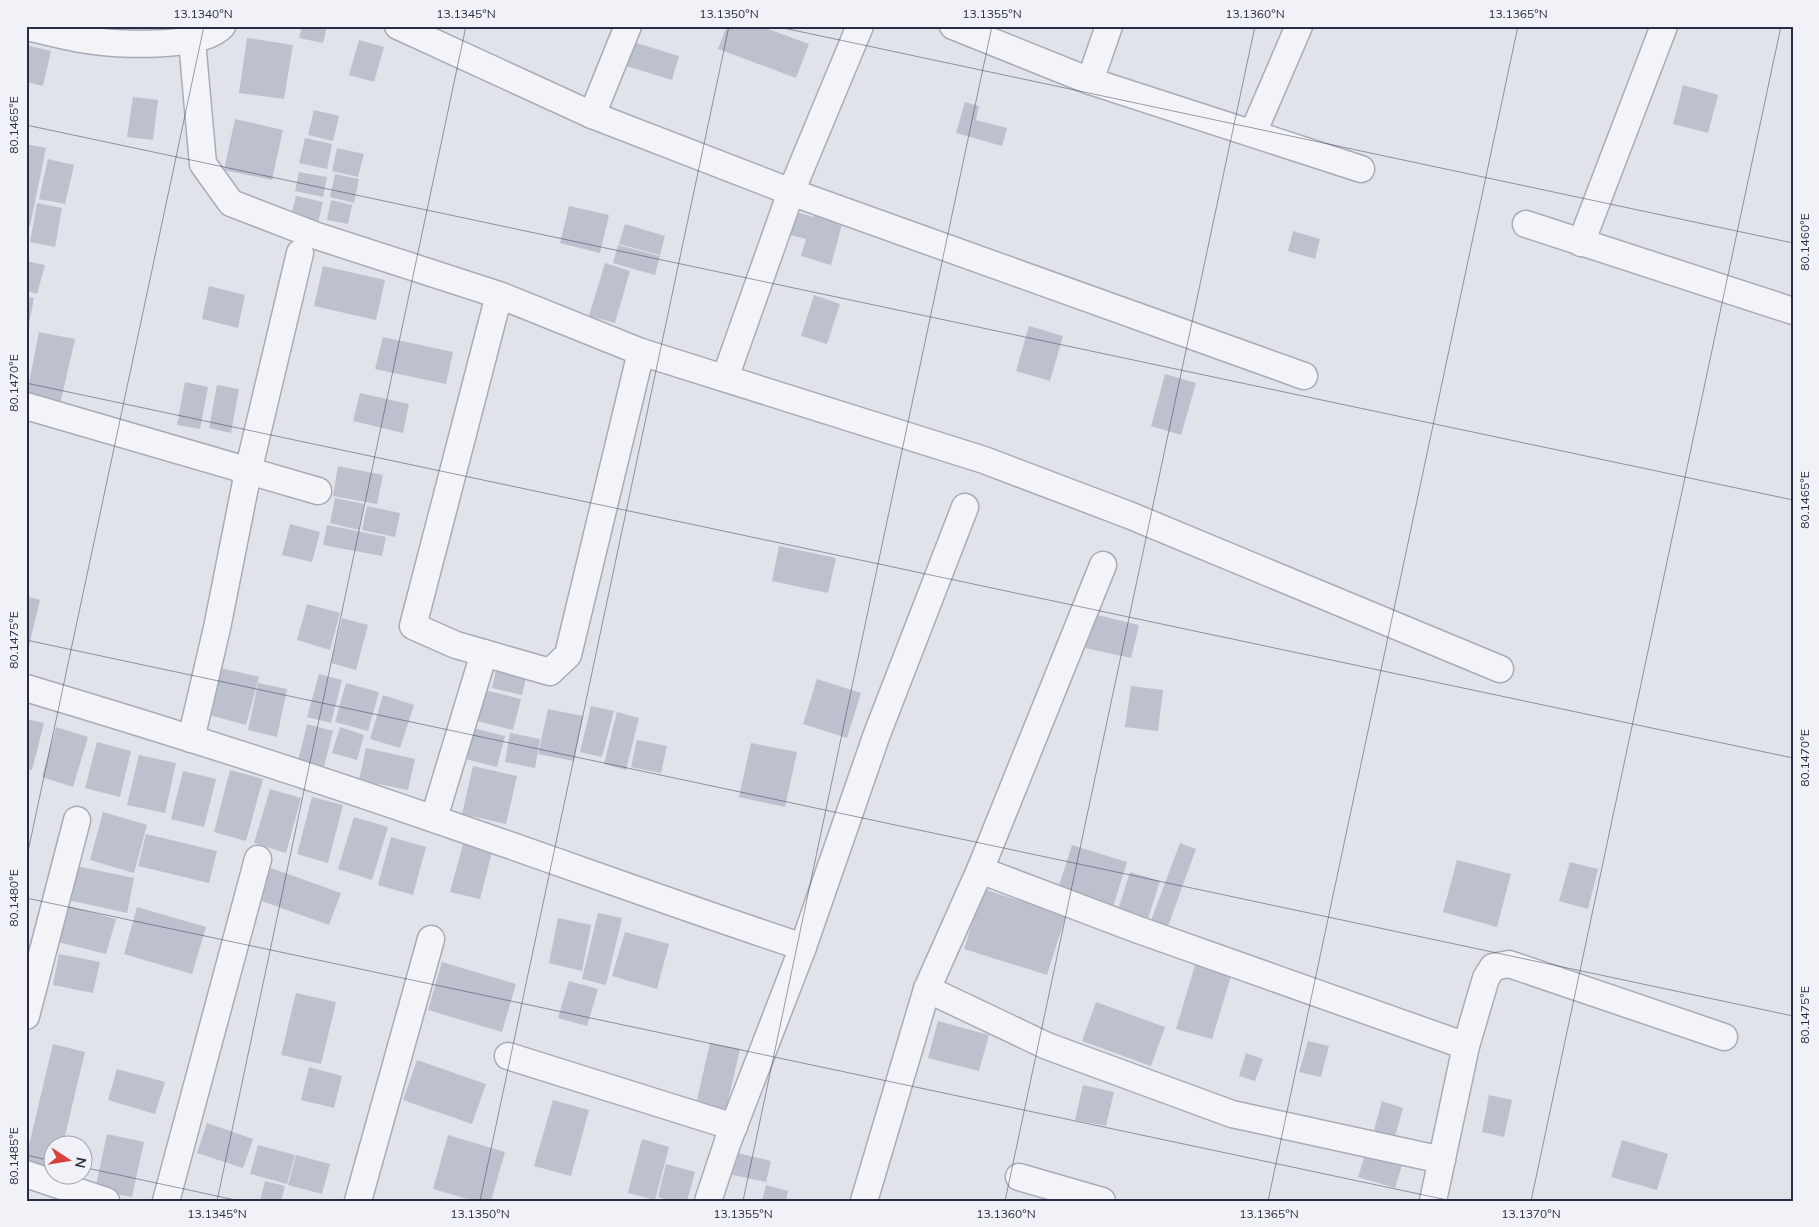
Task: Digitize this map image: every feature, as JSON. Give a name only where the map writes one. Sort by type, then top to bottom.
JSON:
[{"type":"street","points":[[26,27],[88,40],[124,43],[192,41],[216,32],[222,26]]},
{"type":"street","points":[[398,26],[592,115],[791,192],[1304,376]]},
{"type":"street","points":[[592,115],[628,26]]},
{"type":"street","points":[[725,378],[791,192],[860,26]]},
{"type":"street","points":[[953,26],[1090,80],[1361,169]]},
{"type":"street","points":[[1090,80],[1108,26]]},
{"type":"street","points":[[1253,133],[1298,26]]},
{"type":"street","points":[[1581,242],[1664,26]]},
{"type":"street","points":[[192,41],[203,164],[231,203],[314,235],[499,294],[641,352],[984,460],[1138,519],[1500,669]]},
{"type":"street","points":[[1526,224],[1793,311]]},
{"type":"street","points":[[191,739],[217,628],[248,472],[300,253]]},
{"type":"street","points":[[499,294],[413,626],[456,645],[550,672],[568,655],[641,352]]},
{"type":"street","points":[[26,406],[318,491]]},
{"type":"street","points":[[708,1201],[734,1126],[804,946],[876,734],[965,507]]},
{"type":"street","points":[[864,1201],[927,989],[980,870],[1103,565]]},
{"type":"street","points":[[434,818],[484,653]]},
{"type":"street","points":[[26,688],[434,818],[685,908],[804,946]]},
{"type":"street","points":[[26,1016],[77,820]]},
{"type":"street","points":[[166,1201],[258,859]]},
{"type":"street","points":[[980,870],[1136,929],[1466,1046]]},
{"type":"street","points":[[358,1201],[431,938]]},
{"type":"street","points":[[1433,1201],[1466,1046],[1486,978],[1500,964],[1509,964],[1724,1037]]},
{"type":"street","points":[[927,989],[1047,1046],[1232,1114],[1442,1160]]},
{"type":"street","points":[[508,1056],[734,1126]]},
{"type":"street","points":[[26,1174],[106,1201]]},
{"type":"street","points":[[1019,1177],[1102,1201]]},
{"type":"building","points":[[302,26],[327,26],[323,43],[299,38]]},
{"type":"building","points":[[727,26],[760,26],[809,44],[796,78],[718,49]]},
{"type":"building","points":[[247,38],[293,45],[284,99],[239,93]]},
{"type":"building","points":[[359,40],[384,47],[374,82],[349,75]]},
{"type":"building","points":[[630,41],[679,56],[672,80],[623,65]]},
{"type":"building","points":[[26,45],[51,51],[43,86],[26,82]]},
{"type":"building","points":[[1683,85],[1718,95],[1708,133],[1673,124]]},
{"type":"building","points":[[133,97],[158,100],[153,140],[127,137]]},
{"type":"building","points":[[965,102],[979,106],[976,120],[1007,128],[1002,146],[956,133]]},
{"type":"building","points":[[314,110],[339,116],[333,141],[308,135]]},
{"type":"building","points":[[235,119],[283,130],[272,180],[224,170]]},
{"type":"building","points":[[305,138],[332,144],[327,169],[299,163]]},
{"type":"building","points":[[26,144],[46,148],[30,226],[26,225]]},
{"type":"building","points":[[337,148],[364,154],[358,177],[332,171]]},
{"type":"building","points":[[48,159],[74,165],[65,204],[39,199]]},
{"type":"building","points":[[299,172],[327,177],[323,197],[295,191]]},
{"type":"building","points":[[335,174],[359,179],[354,203],[330,197]]},
{"type":"building","points":[[296,196],[323,202],[317,227],[290,220]]},
{"type":"building","points":[[331,200],[352,205],[348,224],[327,220]]},
{"type":"building","points":[[37,203],[62,208],[55,247],[30,242]]},
{"type":"building","points":[[569,206],[609,215],[600,253],[560,243]]},
{"type":"building","points":[[817,209],[844,217],[831,265],[801,256],[806,239],[790,235],[796,212],[814,217]]},
{"type":"building","points":[[625,224],[665,236],[660,255],[619,244]]},
{"type":"building","points":[[1293,231],[1320,239],[1315,259],[1288,251]]},
{"type":"building","points":[[618,245],[660,256],[655,275],[613,263]]},
{"type":"building","points":[[26,261],[45,265],[37,294],[26,291]]},
{"type":"building","points":[[605,263],[630,271],[615,323],[589,316]]},
{"type":"building","points":[[323,266],[385,280],[376,320],[314,306]]},
{"type":"building","points":[[209,286],[245,295],[238,328],[202,319]]},
{"type":"building","points":[[814,295],[840,304],[827,344],[801,336]]},
{"type":"building","points":[[26,296],[34,298],[28,329],[26,328]]},
{"type":"building","points":[[1029,326],[1063,336],[1050,381],[1016,371]]},
{"type":"building","points":[[39,332],[75,339],[60,405],[26,398]]},
{"type":"building","points":[[383,337],[453,352],[446,384],[375,369]]},
{"type":"building","points":[[1165,374],[1196,383],[1181,435],[1151,426]]},
{"type":"building","points":[[185,382],[208,387],[200,429],[177,425]]},
{"type":"building","points":[[217,385],[239,389],[231,433],[209,428]]},
{"type":"building","points":[[360,393],[409,404],[403,433],[353,421]]},
{"type":"building","points":[[338,466],[383,475],[377,504],[333,496]]},
{"type":"building","points":[[335,498],[364,504],[359,530],[330,523]]},
{"type":"building","points":[[367,506],[400,513],[395,537],[362,530]]},
{"type":"building","points":[[290,524],[320,532],[312,562],[282,555]]},
{"type":"building","points":[[327,525],[386,537],[382,556],[323,545]]},
{"type":"building","points":[[779,546],[836,558],[828,593],[772,581]]},
{"type":"building","points":[[26,596],[40,600],[27,654],[26,654]]},
{"type":"building","points":[[307,604],[340,613],[330,650],[297,640]]},
{"type":"building","points":[[1093,614],[1139,625],[1131,658],[1085,648]]},
{"type":"building","points":[[342,618],[368,625],[356,670],[331,663]]},
{"type":"building","points":[[497,666],[527,673],[522,695],[492,688]]},
{"type":"building","points":[[221,668],[259,677],[246,725],[209,715]]},
{"type":"building","points":[[319,674],[342,680],[331,723],[307,717]]},
{"type":"building","points":[[817,679],[861,693],[847,738],[803,724]]},
{"type":"building","points":[[258,683],[287,689],[277,737],[248,730]]},
{"type":"building","points":[[346,683],[379,692],[368,731],[335,722]]},
{"type":"building","points":[[1131,686],[1163,690],[1158,731],[1125,727]]},
{"type":"building","points":[[480,689],[521,699],[513,730],[473,720]]},
{"type":"building","points":[[383,695],[414,705],[400,748],[370,739]]},
{"type":"building","points":[[591,706],[614,711],[602,757],[580,752]]},
{"type":"building","points":[[548,709],[583,716],[574,761],[538,754]]},
{"type":"building","points":[[617,712],[639,718],[626,770],[604,764]]},
{"type":"building","points":[[26,719],[44,723],[32,770],[26,769]]},
{"type":"building","points":[[307,724],[333,731],[324,767],[298,761]]},
{"type":"building","points":[[466,726],[505,736],[497,767],[458,757]]},
{"type":"building","points":[[56,727],[88,737],[73,787],[42,777]]},
{"type":"building","points":[[340,727],[364,735],[357,760],[332,753]]},
{"type":"building","points":[[510,733],[540,739],[535,768],[505,762]]},
{"type":"building","points":[[637,740],[667,746],[661,773],[631,767]]},
{"type":"building","points":[[97,742],[131,751],[120,797],[85,788]]},
{"type":"building","points":[[751,743],[797,752],[785,807],[739,797]]},
{"type":"building","points":[[366,748],[415,759],[408,790],[359,780]]},
{"type":"building","points":[[139,755],[176,763],[165,813],[127,805]]},
{"type":"building","points":[[473,766],[517,776],[506,824],[462,814]]},
{"type":"building","points":[[230,770],[263,779],[246,841],[214,832]]},
{"type":"building","points":[[183,771],[216,779],[204,827],[171,819]]},
{"type":"building","points":[[270,789],[301,798],[286,853],[254,843]]},
{"type":"building","points":[[312,797],[343,805],[328,863],[297,854]]},
{"type":"building","points":[[103,812],[147,825],[134,873],[90,860]]},
{"type":"building","points":[[354,817],[388,827],[372,880],[338,869]]},
{"type":"building","points":[[146,834],[217,851],[209,883],[138,866]]},
{"type":"building","points":[[391,837],[426,847],[413,895],[378,885]]},
{"type":"building","points":[[1180,843],[1196,849],[1167,929],[1150,923]]},
{"type":"building","points":[[463,844],[492,852],[480,899],[450,892]]},
{"type":"building","points":[[1072,845],[1127,862],[1112,910],[1057,892]]},
{"type":"building","points":[[1457,860],[1511,874],[1497,927],[1443,912]]},
{"type":"building","points":[[1570,862],[1598,869],[1588,909],[1559,901]]},
{"type":"building","points":[[71,865],[134,878],[127,913],[64,899]]},
{"type":"building","points":[[271,868],[341,893],[329,925],[259,900]]},
{"type":"building","points":[[1130,872],[1160,881],[1147,922],[1117,913]]},
{"type":"building","points":[[983,889],[1066,915],[1047,975],[964,949]]},
{"type":"building","points":[[68,906],[116,919],[106,954],[58,942]]},
{"type":"building","points":[[137,907],[206,927],[192,974],[124,954]]},
{"type":"building","points":[[598,913],[622,918],[606,985],[582,979]]},
{"type":"building","points":[[558,918],[591,925],[582,971],[549,963]]},
{"type":"building","points":[[625,932],[669,944],[657,989],[612,976]]},
{"type":"building","points":[[59,954],[100,962],[93,993],[53,985]]},
{"type":"building","points":[[442,962],[516,984],[502,1032],[428,1010]]},
{"type":"building","points":[[1196,962],[1232,973],[1212,1039],[1176,1029]]},
{"type":"building","points":[[569,981],[598,989],[587,1026],[558,1018]]},
{"type":"building","points":[[296,993],[336,1002],[321,1064],[281,1055]]},
{"type":"building","points":[[1096,1002],[1165,1027],[1151,1066],[1082,1041]]},
{"type":"building","points":[[938,1021],[989,1035],[979,1071],[928,1058]]},
{"type":"building","points":[[1308,1041],[1329,1046],[1321,1077],[1299,1072]]},
{"type":"building","points":[[710,1043],[740,1049],[726,1110],[696,1104]]},
{"type":"building","points":[[53,1044],[85,1052],[65,1134],[42,1134],[42,1171],[26,1167],[26,1158]]},
{"type":"building","points":[[1246,1053],[1263,1059],[1255,1081],[1239,1076]]},
{"type":"building","points":[[417,1060],[486,1084],[472,1124],[403,1100]]},
{"type":"building","points":[[309,1067],[342,1076],[334,1108],[301,1100]]},
{"type":"building","points":[[117,1069],[165,1082],[155,1114],[108,1100]]},
{"type":"building","points":[[1083,1085],[1114,1092],[1106,1126],[1075,1120]]},
{"type":"building","points":[[1489,1095],[1512,1100],[1504,1137],[1482,1132]]},
{"type":"building","points":[[553,1100],[589,1110],[571,1176],[534,1166]]},
{"type":"building","points":[[1382,1101],[1403,1108],[1395,1137],[1374,1130]]},
{"type":"building","points":[[207,1123],[253,1139],[243,1168],[197,1153]]},
{"type":"building","points":[[107,1134],[144,1142],[132,1197],[95,1190]]},
{"type":"building","points":[[448,1135],[505,1152],[491,1201],[475,1201],[433,1189]]},
{"type":"building","points":[[642,1139],[669,1147],[655,1200],[628,1193]]},
{"type":"building","points":[[1622,1140],[1668,1154],[1657,1190],[1611,1177]]},
{"type":"building","points":[[258,1145],[295,1155],[287,1184],[250,1174]]},
{"type":"building","points":[[733,1152],[771,1161],[766,1182],[728,1174]]},
{"type":"building","points":[[1366,1152],[1403,1162],[1395,1188],[1358,1177]]},
{"type":"building","points":[[296,1155],[330,1164],[322,1194],[288,1185]]},
{"type":"building","points":[[666,1164],[695,1172],[687,1201],[672,1201],[658,1197]]},
{"type":"building","points":[[265,1181],[285,1186],[281,1201],[260,1201]]},
{"type":"building","points":[[766,1185],[788,1191],[786,1201],[762,1201]]}]
